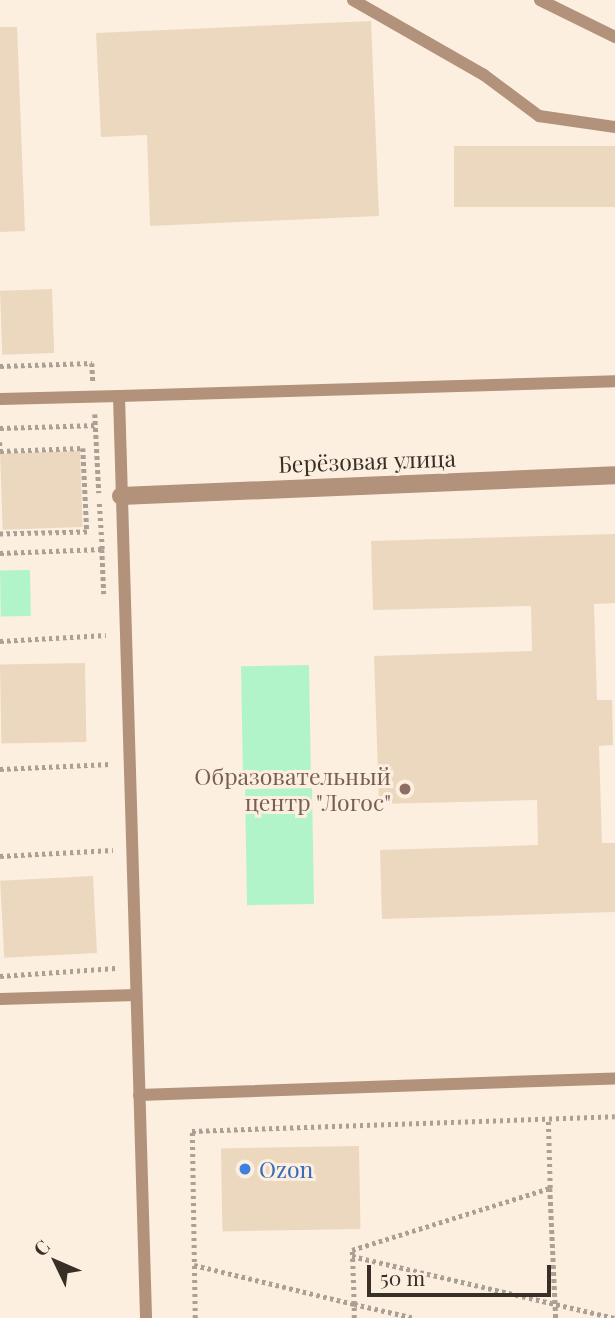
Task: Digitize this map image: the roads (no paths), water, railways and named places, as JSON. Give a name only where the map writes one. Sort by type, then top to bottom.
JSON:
[{"type":"street","name":"Берёзовая улица","points":[[121,496],[615,475]]},
{"type":"lane","points":[[353,0],[484,75],[539,116],[615,127]]},
{"type":"lane","points":[[540,0],[615,37]]},
{"type":"lane","points":[[0,399],[615,381]]},
{"type":"lane","points":[[119,396],[146,1318]]},
{"type":"lane","points":[[0,999],[136,995]]},
{"type":"lane","points":[[139,1095],[615,1078]]},
{"type":"place","name":"Образовательный центр \"Логос\"","points":[[405,789]]},
{"type":"place","name":"Ozon","points":[[245,1169]]}]
